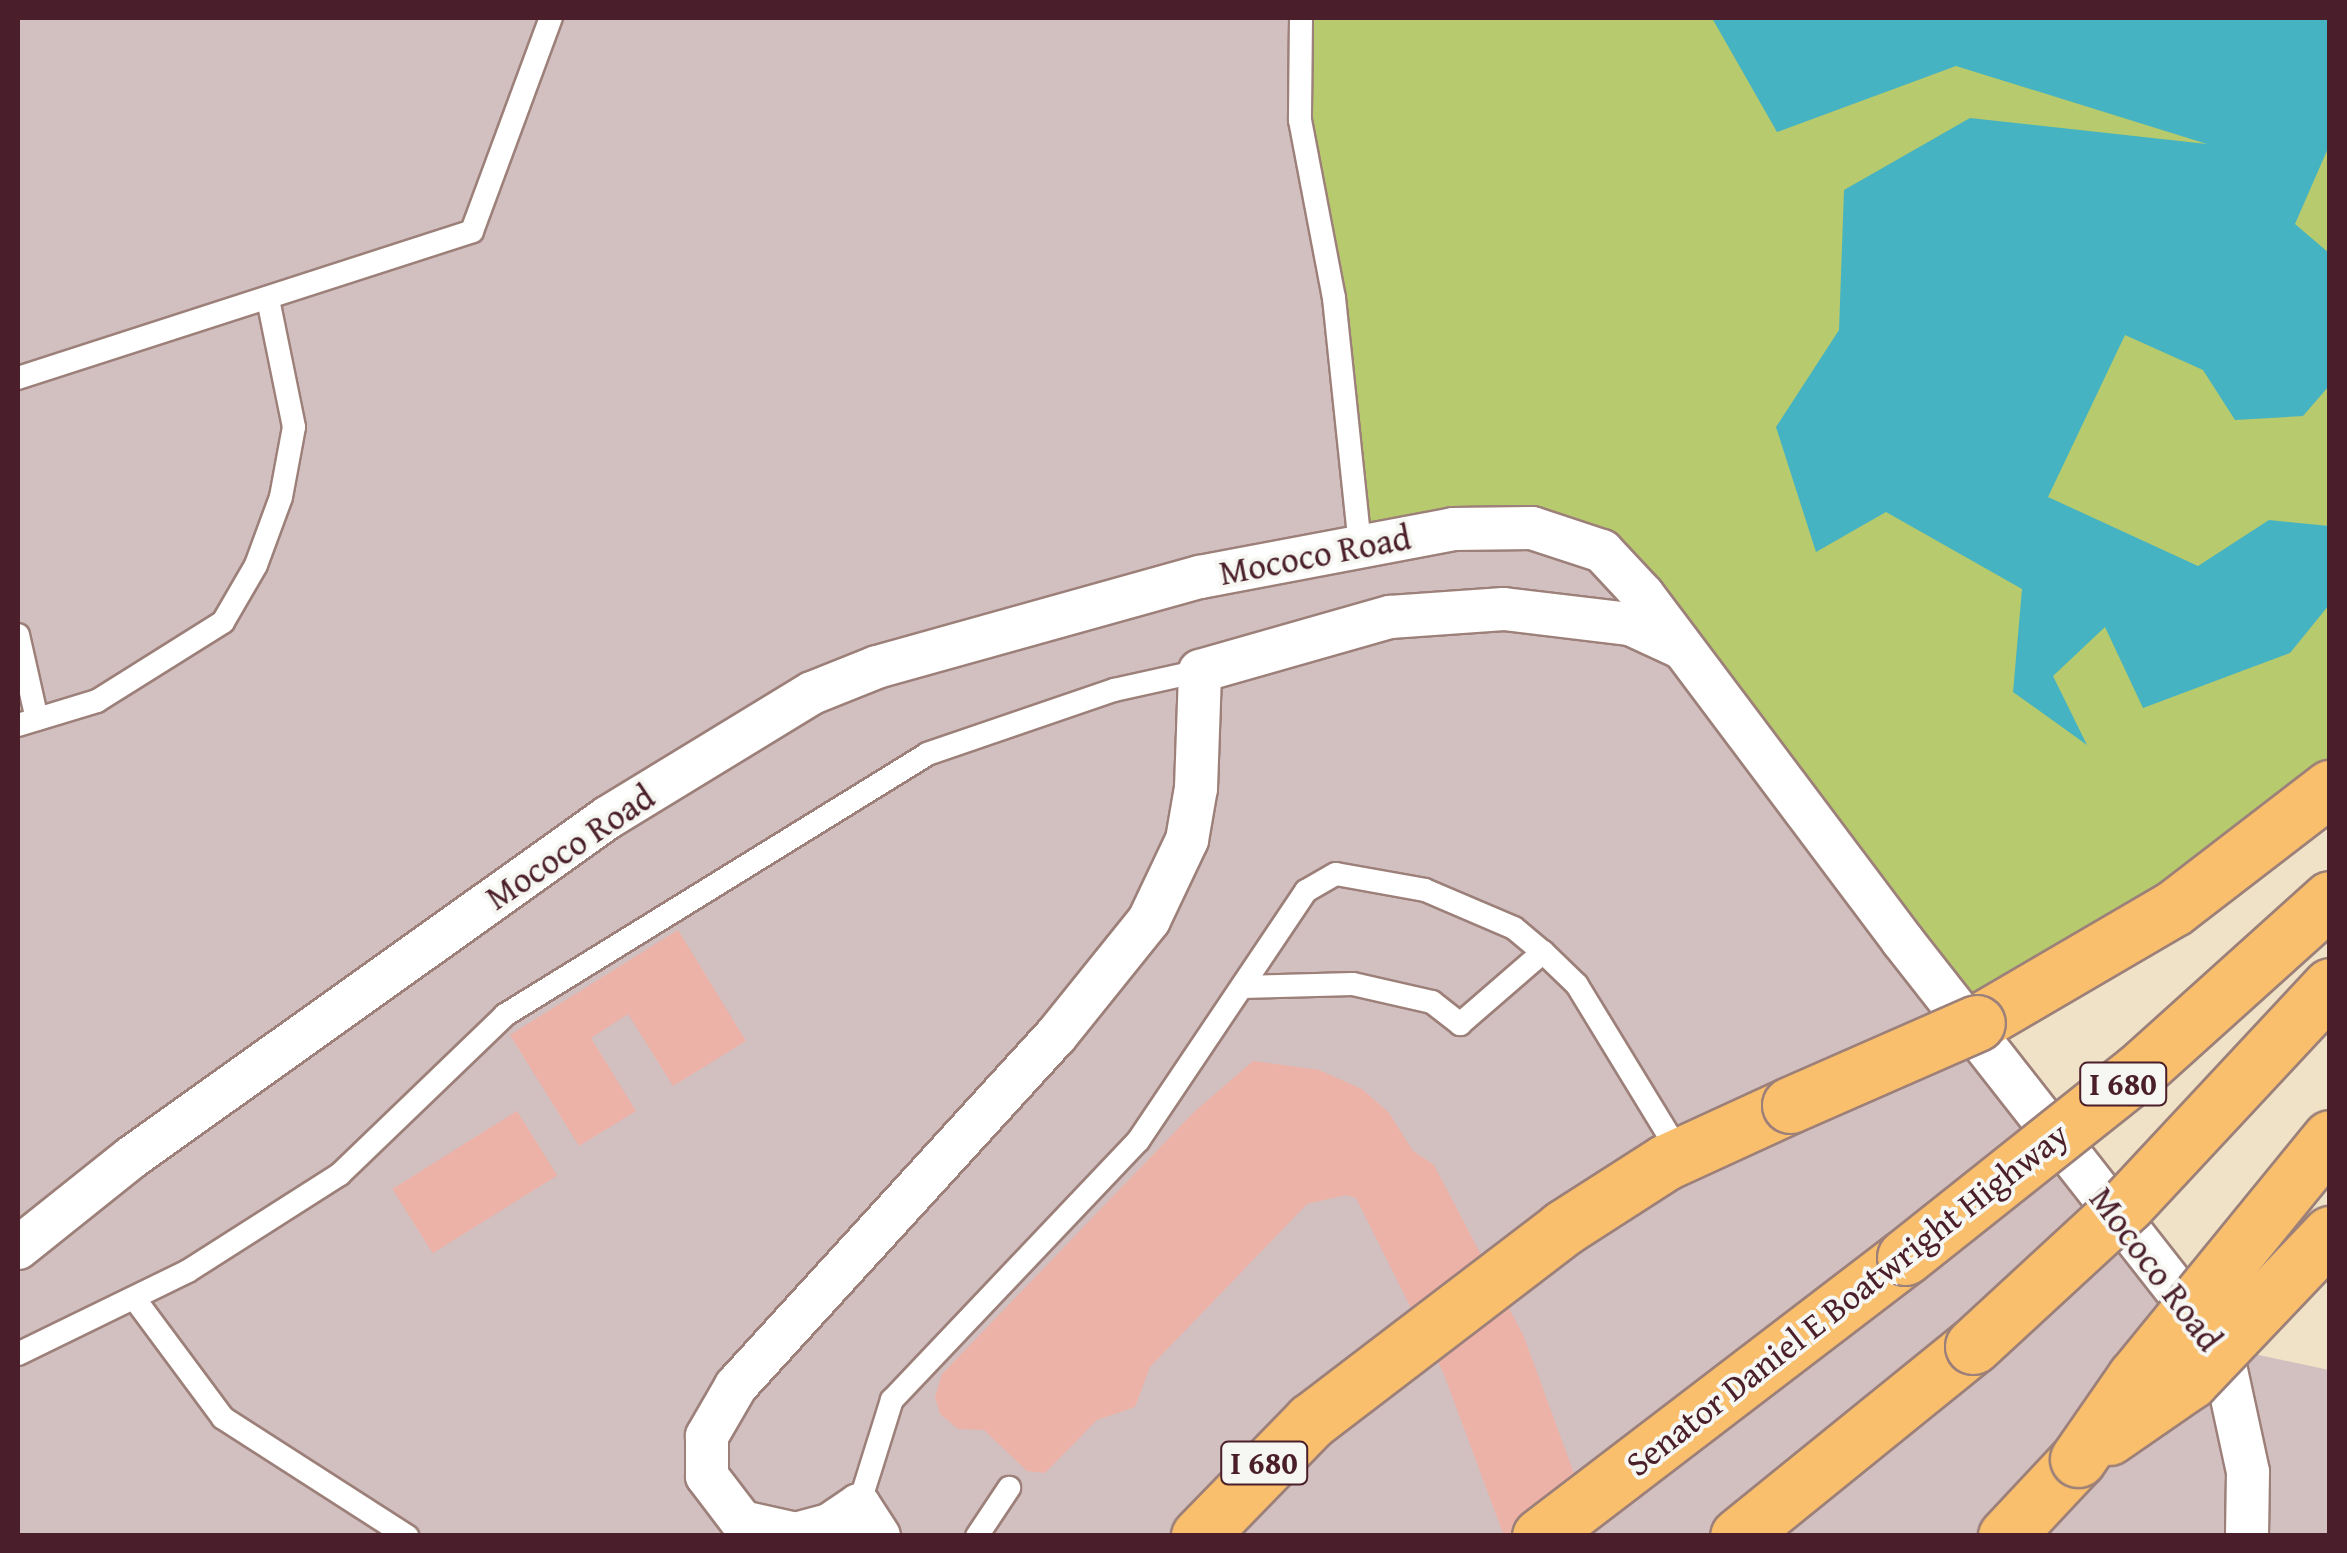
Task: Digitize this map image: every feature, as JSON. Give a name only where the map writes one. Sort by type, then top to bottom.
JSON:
[{"type":"highway","name":"I 680","points":[[1199,1536],[1254,1474],[1324,1410],[1563,1228],[1680,1154],[1946,1038],[2086,964],[2213,880],[2330,788]]},
{"type":"highway","name":"Senator Daniel E Boatwright Highway","points":[[1540,1536],[1905,1256],[2138,1071],[2330,900]]},
{"type":"highway","name":"I 680","points":[[1738,1536],[1973,1346],[2127,1204],[2330,986]]},
{"type":"highway","points":[[2006,1536],[2078,1459],[2135,1377],[2330,1138]]},
{"type":"highway","points":[[2078,1459],[2190,1380],[2330,1234]]},
{"type":"street","name":"Mococo Road","points":[[25,1232],[607,818],[812,693],[876,667],[1200,577],[1453,529],[1532,528],[1602,551],[2221,1347],[2248,1472],[2247,1536]]},
{"type":"street","points":[[869,1520],[796,1534],[742,1522],[706,1476],[704,1456],[714,1418],[1055,1037],[1150,920],[1187,840],[1196,788],[1200,670],[1390,617],[1504,609],[1630,624],[1679,646]]},
{"type":"lane","points":[[18,378],[472,231],[552,18]]},
{"type":"lane","points":[[1301,18],[1300,120],[1334,298],[1360,546]]},
{"type":"lane","points":[[18,635],[27,722],[97,701],[223,622],[256,566],[281,498],[294,426],[268,300]]},
{"type":"lane","points":[[18,1354],[188,1271],[340,1174],[505,1015],[927,754],[1114,690],[1200,670]]},
{"type":"lane","points":[[869,1520],[892,1400],[1138,1142],[1306,891],[1336,874],[1425,890],[1514,928],[1544,952],[1604,1025],[1680,1154]]},
{"type":"lane","points":[[1242,987],[1353,984],[1432,1002],[1460,1024],[1544,952]]},
{"type":"lane","points":[[134,1298],[223,1418],[406,1536]]},
{"type":"lane","points":[[977,1536],[1008,1488]]},
{"type":"shaded area","points":[[18,18],[1301,18],[1453,529],[1602,551],[2221,1347],[2329,1370],[2329,1535],[18,1535]]},
{"type":"green space","points":[[1301,18],[2329,18],[2329,788],[1977,1023],[1643,595],[1532,528],[1360,546],[1300,120]]},
{"type":"water","points":[[1712,18],[2329,18],[2329,146],[2295,224],[2329,253],[2329,386],[2303,416],[2235,420],[2203,370],[2125,335],[2048,497],[2198,566],[2269,520],[2329,526],[2329,605],[2290,653],[2143,708],[2105,627],[2053,676],[2087,745],[2013,692],[2022,589],[1886,512],[1816,552],[1776,427],[1839,330],[1844,190],[1970,118],[2207,144],[1956,66],[1777,132]]},
{"type":"building","points":[[678,930],[746,1041],[673,1086],[628,1014],[591,1038],[636,1111],[579,1146],[510,1035]]},
{"type":"building","points":[[1253,1061],[1319,1070],[1362,1089],[1389,1113],[1413,1151],[1434,1165],[1524,1337],[1597,1536],[1504,1536],[1443,1372],[1356,1198],[1346,1195],[1307,1204],[1150,1367],[1135,1407],[1097,1420],[1045,1473],[1027,1471],[984,1430],[958,1429],[940,1414],[935,1397],[942,1374],[1195,1111]]},
{"type":"building","points":[[517,1111],[557,1175],[433,1253],[392,1189]]}]
